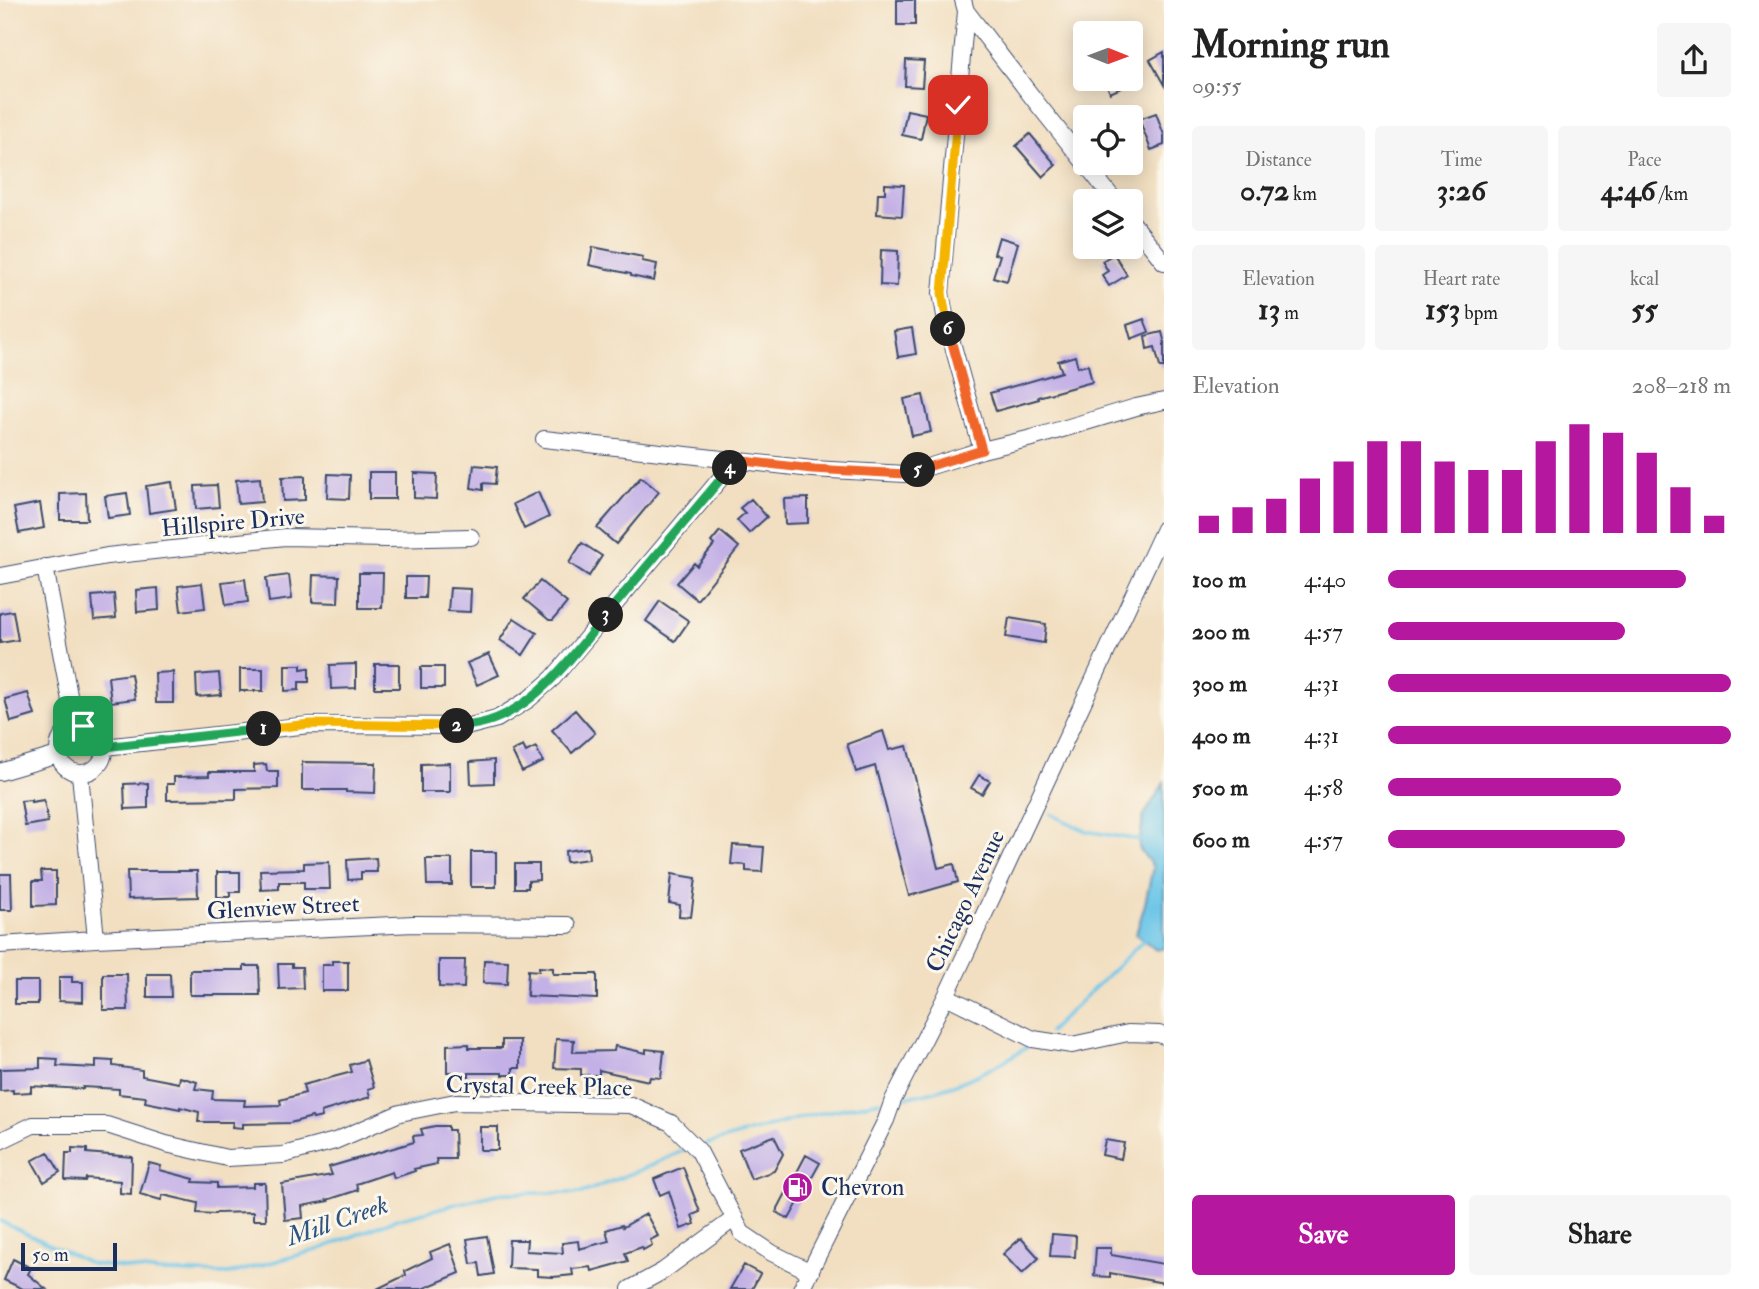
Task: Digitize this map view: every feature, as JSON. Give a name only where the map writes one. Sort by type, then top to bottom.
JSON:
[{"type":"street","points":[[964,5],[1036,103],[1105,189]]},
{"type":"street","points":[[964,5],[942,293],[946,321],[982,450]]},
{"type":"street","points":[[1143,236],[1164,262]]},
{"type":"street","points":[[544,439],[812,469],[906,474],[982,450],[1164,401]]},
{"type":"street","points":[[104,747],[310,724],[470,726],[496,719],[529,699],[553,678],[736,460]]},
{"type":"street","name":"Chicago Avenue","points":[[801,1289],[946,996],[1164,529]]},
{"type":"street","name":"Hillspire Drive","points":[[0,576],[107,556],[285,537],[471,537]]},
{"type":"street","points":[[45,567],[75,727]]},
{"type":"street","points":[[75,727],[91,728],[102,739],[104,747],[99,766],[87,773],[72,772],[61,762],[58,755],[63,734],[75,727]]},
{"type":"street","points":[[0,772],[58,755]]},
{"type":"street","points":[[80,774],[96,939]]},
{"type":"street","name":"Glenview Street","points":[[0,945],[414,924],[568,925]]},
{"type":"street","points":[[946,996],[1033,1039],[1072,1045],[1128,1033],[1164,1036]]},
{"type":"street","name":"Crystal Creek Place","points":[[0,1141],[33,1125],[107,1125],[166,1144],[227,1158],[284,1155],[335,1141],[400,1113],[455,1102],[631,1105],[671,1123],[699,1151],[742,1233],[811,1272]]},
{"type":"street","points":[[630,1289],[663,1271],[735,1218]]},
{"type":"water","points":[[1164,783],[1164,948],[1156,950],[1136,934],[1153,867],[1139,848],[1143,817]]},
{"type":"building","points":[[897,0],[915,0],[915,25],[897,25]]},
{"type":"building","points":[[1164,52],[1164,85],[1150,60]]},
{"type":"building","points":[[906,60],[924,61],[922,87],[905,86]]},
{"type":"building","points":[[907,110],[926,114],[921,139],[902,135]]},
{"type":"building","points":[[1156,113],[1164,135],[1164,145],[1151,150],[1143,129],[1143,118]]},
{"type":"building","points":[[1030,134],[1056,165],[1043,177],[1016,146]]},
{"type":"building","points":[[885,184],[904,185],[902,216],[877,214],[878,193],[885,193]]},
{"type":"building","points":[[999,237],[1018,243],[1007,281],[993,277],[1000,255],[994,254]]},
{"type":"building","points":[[593,247],[643,257],[642,261],[657,264],[654,281],[589,265]]},
{"type":"building","points":[[881,250],[898,251],[897,286],[880,285]]},
{"type":"building","points":[[1117,259],[1127,275],[1109,286],[1102,275],[1108,271],[1102,261]]},
{"type":"building","points":[[1144,319],[1149,332],[1131,339],[1127,325]]},
{"type":"building","points":[[912,328],[916,354],[898,357],[894,331]]},
{"type":"building","points":[[1162,332],[1164,367],[1160,367],[1155,347],[1147,349],[1145,336]]},
{"type":"building","points":[[1075,356],[1078,367],[1088,365],[1092,382],[996,411],[990,393],[1062,372],[1058,361]]},
{"type":"building","points":[[923,395],[931,432],[912,436],[904,399]]},
{"type":"building","points":[[474,465],[497,467],[495,484],[483,483],[483,490],[471,488]]},
{"type":"building","points":[[369,472],[395,472],[395,499],[369,499]]},
{"type":"building","points":[[414,473],[437,474],[436,499],[414,498]]},
{"type":"building","points":[[328,474],[350,475],[349,499],[327,498]]},
{"type":"building","points":[[305,476],[305,500],[283,501],[282,477]]},
{"type":"building","points":[[641,477],[659,492],[616,544],[597,528]]},
{"type":"building","points":[[260,478],[262,502],[238,504],[236,480]]},
{"type":"building","points":[[172,482],[176,509],[149,513],[146,486]]},
{"type":"building","points":[[217,485],[219,507],[196,509],[195,486]]},
{"type":"building","points":[[538,492],[549,517],[524,529],[513,504]]},
{"type":"building","points":[[86,493],[87,520],[60,520],[60,494]]},
{"type":"building","points":[[127,493],[130,515],[108,518],[105,496]]},
{"type":"building","points":[[808,498],[808,523],[785,524],[784,499]]},
{"type":"building","points":[[751,499],[767,517],[749,533],[737,520],[745,513],[740,508]]},
{"type":"building","points":[[40,503],[44,528],[19,533],[14,508]]},
{"type":"building","points":[[720,531],[739,547],[697,600],[677,583],[694,563],[697,566],[714,545],[711,542]]},
{"type":"building","points":[[582,543],[602,556],[589,576],[569,563]]},
{"type":"building","points":[[359,573],[383,573],[382,608],[359,608]]},
{"type":"building","points":[[289,575],[292,599],[269,602],[266,578]]},
{"type":"building","points":[[313,575],[339,576],[338,603],[312,602]]},
{"type":"building","points":[[406,577],[426,577],[425,598],[406,598]]},
{"type":"building","points":[[245,579],[248,602],[226,605],[222,582]]},
{"type":"building","points":[[540,581],[567,603],[553,620],[549,620],[524,599]]},
{"type":"building","points":[[202,583],[205,608],[181,611],[178,586]]},
{"type":"building","points":[[158,588],[159,610],[137,612],[136,590]]},
{"type":"building","points":[[450,588],[471,589],[470,612],[448,611]]},
{"type":"building","points":[[114,594],[116,618],[94,620],[92,596]]},
{"type":"building","points":[[660,601],[689,621],[675,641],[646,621]]},
{"type":"building","points":[[13,611],[18,640],[0,643],[0,613]]},
{"type":"building","points":[[514,618],[537,633],[523,655],[500,640]]},
{"type":"building","points":[[1009,618],[1046,624],[1044,643],[1006,637]]},
{"type":"building","points":[[489,654],[499,675],[477,685],[467,663]]},
{"type":"building","points":[[356,664],[356,688],[331,689],[330,665]]},
{"type":"building","points":[[375,664],[399,664],[399,688],[375,688]]},
{"type":"building","points":[[285,665],[309,668],[309,682],[299,682],[299,690],[285,691]]},
{"type":"building","points":[[421,667],[444,667],[444,688],[421,688]]},
{"type":"building","points":[[240,669],[263,669],[263,691],[240,691]]},
{"type":"building","points":[[173,672],[173,703],[156,703],[155,673]]},
{"type":"building","points":[[219,673],[221,695],[197,697],[196,675]]},
{"type":"building","points":[[131,674],[135,699],[111,702],[108,677]]},
{"type":"building","points":[[28,693],[35,715],[11,722],[5,699]]},
{"type":"building","points":[[575,710],[595,733],[572,753],[552,730]]},
{"type":"building","points":[[883,731],[889,750],[907,746],[938,868],[954,864],[958,882],[909,896],[875,766],[856,772],[847,744]]},
{"type":"building","points":[[523,746],[526,752],[536,747],[543,762],[522,772],[512,751]]},
{"type":"building","points":[[494,760],[494,783],[471,784],[470,762]]},
{"type":"building","points":[[302,762],[376,763],[375,793],[302,790]]},
{"type":"building","points":[[450,763],[450,792],[421,792],[421,764]]},
{"type":"building","points":[[266,764],[267,771],[278,771],[278,788],[236,789],[236,799],[167,800],[167,784],[174,784],[174,777],[209,776],[209,772],[254,772],[254,765]]},
{"type":"building","points":[[979,775],[990,781],[982,794],[971,788]]},
{"type":"building","points":[[148,783],[148,808],[125,809],[124,784]]},
{"type":"building","points":[[44,800],[48,822],[25,826],[21,801]]},
{"type":"building","points":[[733,845],[764,847],[762,872],[746,871],[746,865],[731,864]]},
{"type":"building","points":[[588,848],[589,859],[566,862],[565,851]]},
{"type":"building","points":[[471,852],[496,852],[496,887],[471,887]]},
{"type":"building","points":[[376,858],[377,872],[361,872],[361,879],[348,880],[347,860]]},
{"type":"building","points":[[426,859],[452,859],[452,885],[427,885]]},
{"type":"building","points":[[329,862],[330,889],[304,889],[304,882],[279,882],[279,889],[261,890],[260,870],[304,869],[304,863]]},
{"type":"building","points":[[515,864],[539,864],[539,880],[528,881],[528,888],[515,888]]},
{"type":"building","points":[[41,871],[56,871],[56,905],[33,906],[33,881],[42,881]]},
{"type":"building","points":[[127,871],[197,871],[198,897],[128,899]]},
{"type":"building","points":[[217,872],[240,872],[240,892],[230,892],[230,897],[217,897]]},
{"type":"building","points":[[0,874],[11,874],[12,910],[0,910]]},
{"type":"building","points":[[672,874],[696,878],[691,917],[679,916],[680,905],[669,903]]},
{"type":"building","points":[[439,960],[465,960],[464,988],[439,987]]},
{"type":"building","points":[[484,960],[508,961],[507,984],[483,983]]},
{"type":"building","points":[[332,961],[348,961],[348,991],[322,991],[322,965],[332,965]]},
{"type":"building","points":[[278,964],[302,967],[303,988],[279,989]]},
{"type":"building","points":[[244,966],[259,966],[260,995],[190,995],[190,970],[244,970]]},
{"type":"building","points":[[539,967],[553,968],[553,974],[597,974],[597,999],[527,996],[528,970],[539,971]]},
{"type":"building","points":[[103,974],[127,974],[128,1010],[103,1010]]},
{"type":"building","points":[[147,974],[170,974],[171,997],[147,997]]},
{"type":"building","points":[[59,977],[72,977],[72,982],[83,982],[83,1002],[59,1001]]},
{"type":"building","points":[[15,981],[38,981],[38,1004],[15,1004]]},
{"type":"building","points":[[556,1039],[574,1040],[573,1052],[614,1051],[615,1046],[646,1053],[646,1049],[664,1051],[661,1078],[650,1077],[649,1081],[599,1070],[599,1075],[581,1075],[581,1069],[554,1068]]},
{"type":"building","points":[[502,1040],[520,1040],[520,1068],[513,1068],[513,1075],[469,1073],[469,1076],[456,1076],[456,1072],[447,1072],[447,1045],[469,1044],[469,1048],[502,1048]]},
{"type":"building","points":[[40,1058],[58,1059],[57,1066],[96,1068],[96,1060],[113,1061],[113,1066],[142,1070],[142,1076],[179,1083],[180,1077],[197,1082],[195,1089],[213,1091],[212,1099],[245,1100],[244,1106],[281,1105],[280,1100],[305,1093],[303,1085],[352,1072],[350,1065],[366,1060],[374,1087],[368,1089],[370,1097],[321,1112],[322,1117],[290,1123],[243,1124],[243,1128],[232,1127],[233,1122],[198,1122],[199,1112],[145,1102],[146,1097],[119,1094],[119,1089],[31,1086],[31,1092],[0,1091],[0,1069],[40,1068]]},
{"type":"building","points":[[448,1126],[448,1130],[454,1130],[455,1159],[436,1159],[437,1164],[414,1169],[415,1171],[394,1178],[392,1172],[356,1184],[358,1190],[328,1201],[302,1206],[303,1218],[285,1220],[282,1184],[332,1175],[329,1167],[414,1142],[413,1136],[423,1135],[421,1129]]},
{"type":"building","points":[[480,1127],[498,1127],[498,1150],[480,1150]]},
{"type":"building","points":[[774,1136],[783,1154],[774,1171],[751,1179],[739,1149]]},
{"type":"building","points":[[1105,1140],[1124,1143],[1121,1159],[1102,1155]]},
{"type":"building","points":[[72,1148],[87,1149],[87,1153],[132,1157],[131,1194],[120,1193],[120,1181],[86,1178],[85,1181],[65,1180],[66,1153],[72,1153]]},
{"type":"building","points":[[48,1152],[60,1172],[44,1182],[32,1161]]},
{"type":"building","name":"Chevron","points":[[806,1155],[820,1163],[789,1219],[776,1212]]},
{"type":"building","points":[[149,1163],[161,1166],[160,1170],[194,1179],[193,1182],[217,1183],[217,1188],[253,1187],[253,1183],[265,1183],[266,1220],[253,1220],[253,1212],[197,1213],[198,1203],[163,1195],[161,1200],[140,1194]]},
{"type":"building","points":[[683,1167],[700,1212],[692,1215],[695,1224],[681,1229],[669,1191],[660,1195],[654,1179]]},
{"type":"building","points":[[646,1214],[658,1236],[650,1240],[652,1245],[643,1250],[642,1247],[625,1253],[628,1261],[592,1271],[591,1267],[572,1269],[573,1275],[553,1277],[537,1276],[537,1269],[508,1268],[509,1240],[527,1240],[526,1251],[563,1253],[562,1243],[578,1241],[579,1249],[609,1241],[606,1230],[622,1225],[623,1227]]},
{"type":"building","points":[[1052,1234],[1076,1236],[1075,1257],[1050,1256]]},
{"type":"building","points":[[487,1236],[494,1274],[481,1276],[479,1263],[471,1264],[467,1239]]},
{"type":"building","points":[[1021,1238],[1039,1258],[1022,1274],[1003,1254]]},
{"type":"building","points":[[450,1244],[460,1273],[422,1289],[377,1289],[432,1258],[430,1252]]},
{"type":"building","points":[[1096,1248],[1111,1248],[1111,1255],[1164,1264],[1164,1283],[1110,1273],[1110,1277],[1094,1276]]},
{"type":"building","points":[[13,1259],[31,1268],[28,1274],[46,1289],[23,1289],[4,1280]]},
{"type":"building","points":[[744,1265],[760,1274],[752,1289],[730,1289]]},
{"type":"waterway","points":[[1051,814],[1086,831],[1145,841]]},
{"type":"waterway","name":"Mill Creek","points":[[1049,1032],[1146,938]]},
{"type":"waterway","name":"Mill Creek","points":[[906,1097],[940,1090],[972,1078],[1032,1044]]},
{"type":"waterway","name":"Mill Creek","points":[[707,1144],[807,1116],[880,1101]]},
{"type":"waterway","name":"Mill Creek","points":[[0,1221],[91,1264],[160,1272],[229,1274],[320,1249],[397,1219],[500,1193],[582,1193],[687,1149]]},
{"type":"place","name":"Chevron","points":[[798,1187]]},
{"type":"route","points":[[83,726],[97,733],[104,747],[310,724],[470,726],[496,719],[529,699],[553,678],[736,460],[812,469],[906,474],[982,450],[946,321],[942,293],[958,105]]}]
